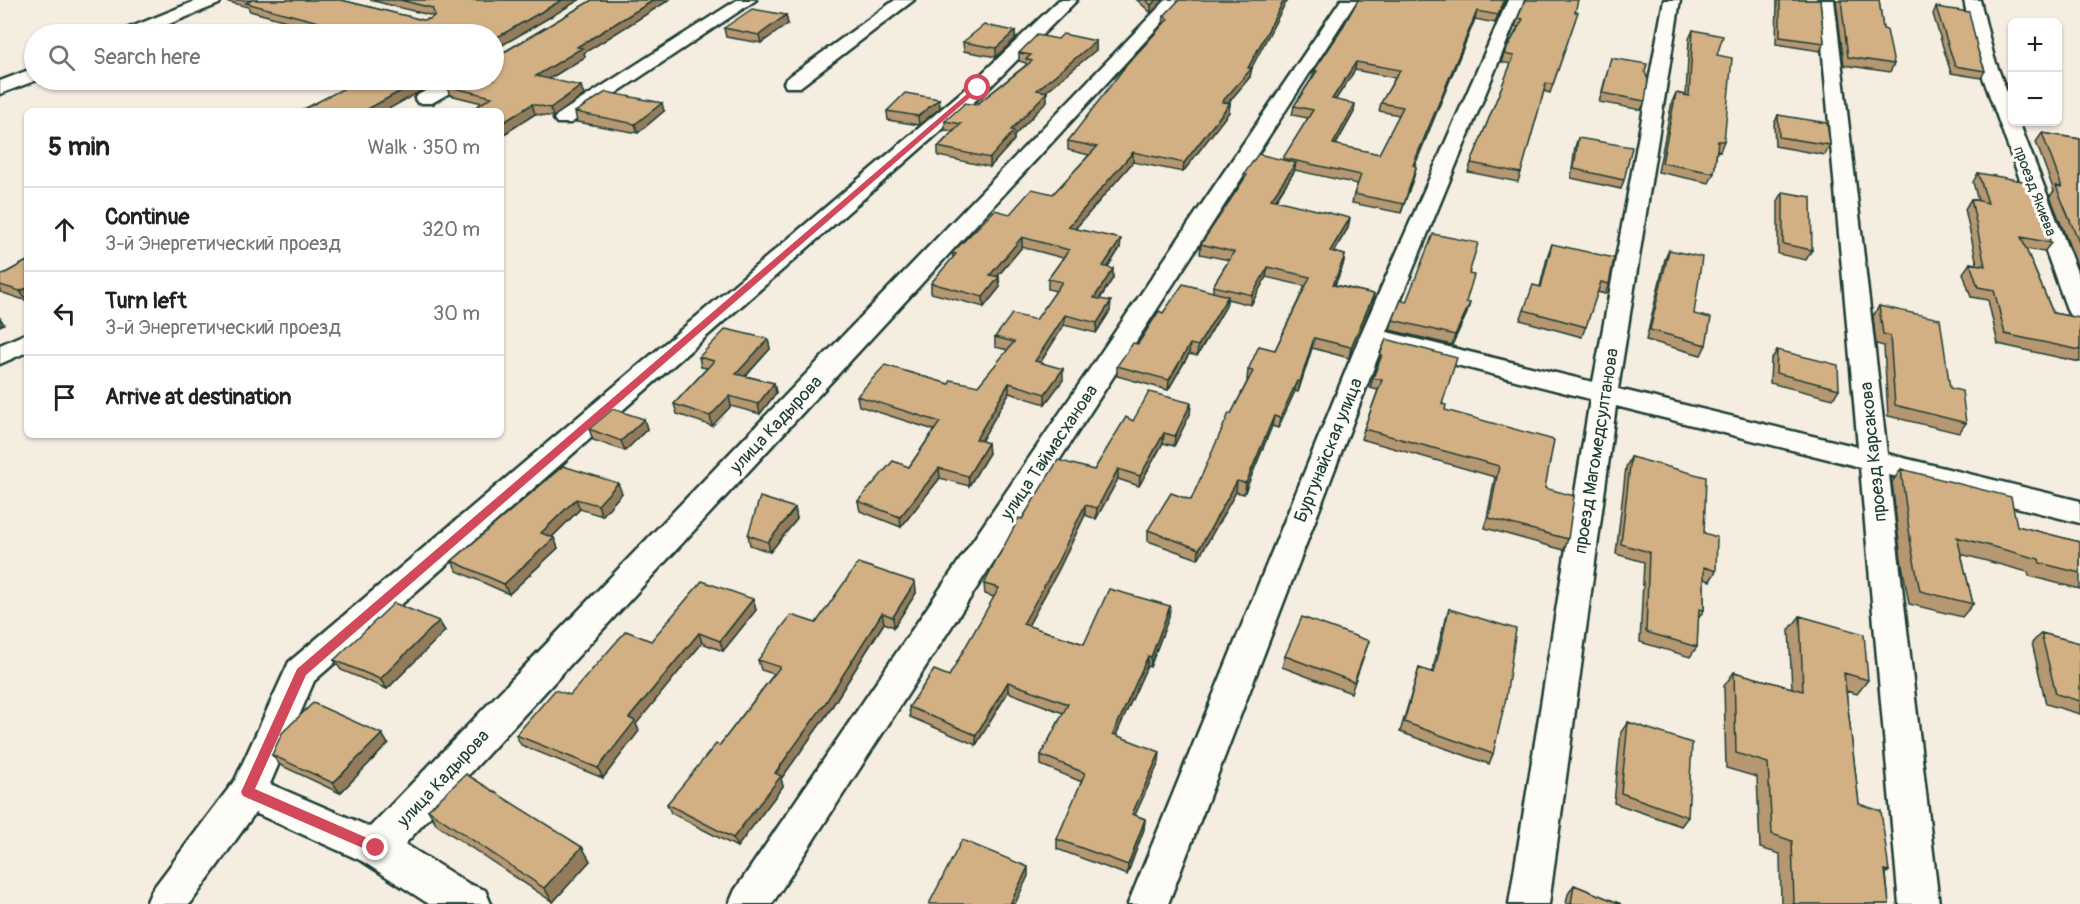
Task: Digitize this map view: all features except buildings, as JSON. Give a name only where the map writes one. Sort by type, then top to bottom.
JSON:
[{"type":"street","points":[[154,24],[213,0]]},
{"type":"street","points":[[564,119],[748,0]]},
{"type":"street","points":[[793,83],[906,0]]},
{"type":"street","points":[[166,904],[248,792],[301,672],[978,88],[1069,0]]},
{"type":"street","name":"улица Кадырова","points":[[376,848],[1175,0]]},
{"type":"street","name":"улица Таймасханова","points":[[749,904],[1349,0]]},
{"type":"street","name":"Буртунайская улица","points":[[1148,904],[1373,336],[1516,0]]},
{"type":"street","name":"проезд Магомедсултанова","points":[[1529,904],[1604,393],[1672,0]]},
{"type":"street","name":"проезд Карсакова","points":[[1826,0],[1919,904]]},
{"type":"street","name":"проезд Якиева","points":[[1972,0],[1985,58],[2080,312]]},
{"type":"street","points":[[0,88],[24,78]]},
{"type":"street","points":[[425,99],[441,90]]},
{"type":"street","points":[[1373,336],[2080,512]]},
{"type":"street","points":[[0,356],[24,343]]},
{"type":"street","points":[[248,792],[376,848],[463,903]]},
{"type":"route","points":[[376,848],[248,792],[301,672],[978,88]]}]
